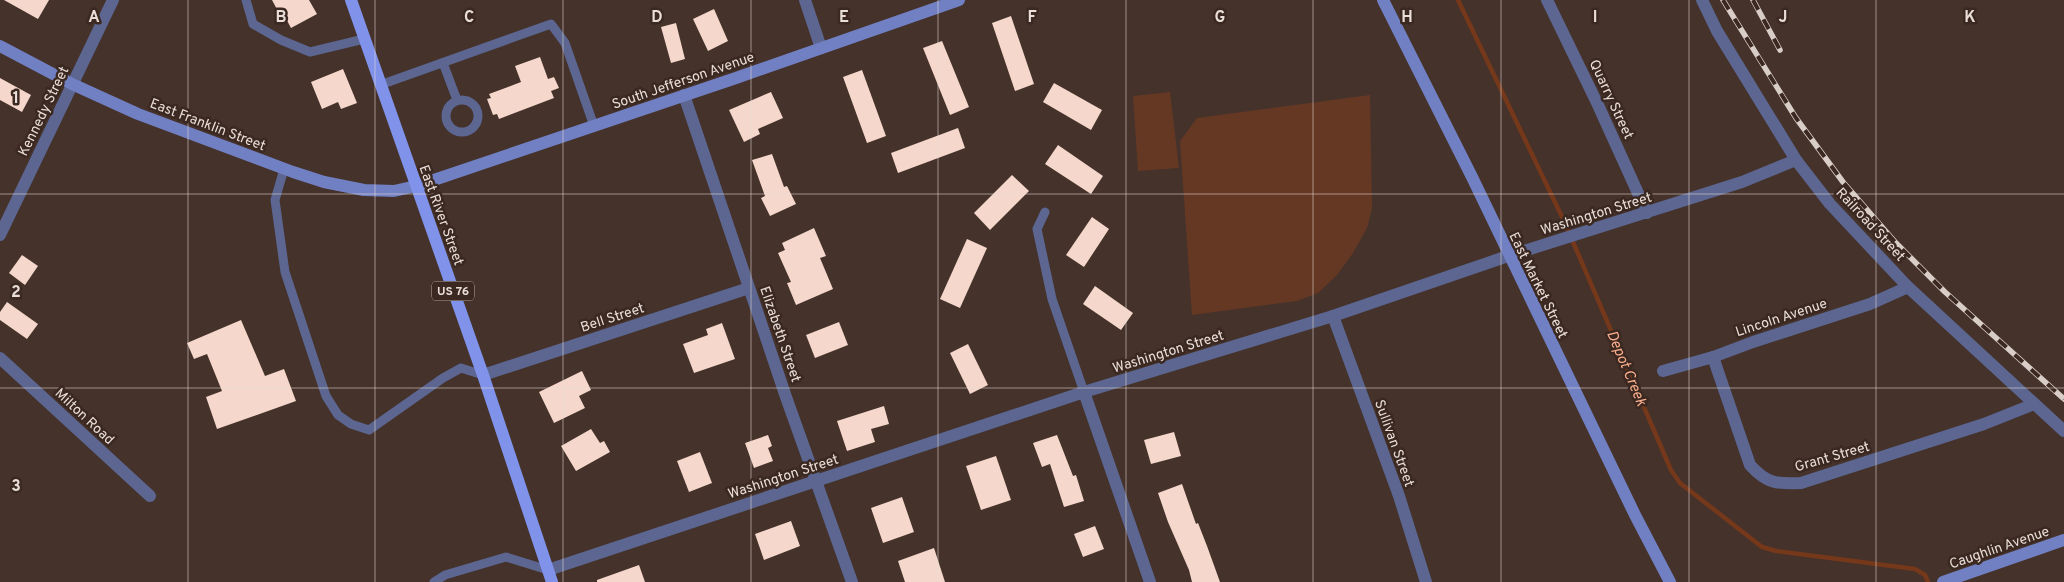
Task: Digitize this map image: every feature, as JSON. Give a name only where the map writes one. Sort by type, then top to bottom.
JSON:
[{"type":"main road","name":"East River Street","points":[[351,0],[483,376],[550,576]]},
{"type":"street","name":"Kennedy Street","points":[[1,229],[113,0]]},
{"type":"street","points":[[805,0],[821,48]]},
{"type":"street","name":"South Jefferson Avenue","points":[[416,186],[959,0]]},
{"type":"street","name":"East Market Street","points":[[1383,0],[1472,178],[1634,515],[1670,582]]},
{"type":"street","name":"Quarry Street","points":[[1547,0],[1598,105],[1647,213]]},
{"type":"street","name":"Railroad Street","points":[[1702,0],[1717,31],[1796,160],[1830,204],[1908,287],[2064,431]]},
{"type":"street","name":"East Franklin Street","points":[[0,46],[72,84],[138,114],[284,169],[324,182],[364,190],[394,191],[416,186]]},
{"type":"street","name":"Elizabeth Street","points":[[684,95],[852,582]]},
{"type":"street","name":"Washington Street","points":[[550,576],[817,481],[1084,392],[1333,316],[1508,256],[1742,182],[1796,160]]},
{"type":"street","name":"Lincoln Avenue","points":[[1663,371],[1713,357],[1870,304],[1908,287]]},
{"type":"street","name":"Bell Street","points":[[483,376],[749,288]]},
{"type":"street","name":"Sullivan Street","points":[[1333,316],[1399,496],[1426,582]]},
{"type":"street","name":"Grant Street","points":[[1713,357],[1750,465],[1761,477],[1778,484],[1802,483],[1984,424],[2034,404]]},
{"type":"street","name":"Milton Road","points":[[0,358],[150,496]]},
{"type":"street","points":[[1084,392],[1150,582]]},
{"type":"street","name":"Caughlin Avenue","points":[[1943,582],[2064,540]]},
{"type":"lane","points":[[246,0],[253,24],[280,40],[310,52],[364,39]]},
{"type":"lane","points":[[380,85],[551,24],[565,42],[594,126]]},
{"type":"lane","points":[[443,63],[457,100]]},
{"type":"lane","points":[[284,169],[275,200],[286,272],[326,396],[338,415],[351,424],[369,430],[443,378],[461,368],[483,376]]},
{"type":"lane","points":[[1045,212],[1037,229],[1046,273],[1052,299],[1084,392]]},
{"type":"lane","points":[[434,582],[445,576],[506,557],[550,576]]},
{"type":"shaded area","points":[[1170,92],[1179,168],[1138,171],[1133,96]]},
{"type":"shaded area","points":[[1370,95],[1372,208],[1367,228],[1353,253],[1337,275],[1318,293],[1297,301],[1192,315],[1180,141],[1197,118]]},
{"type":"building","points":[[4,0],[49,0],[38,19]]},
{"type":"building","points":[[272,0],[309,0],[317,14],[291,28],[283,13],[280,15]]},
{"type":"building","points":[[714,9],[728,41],[708,51],[693,19]]},
{"type":"building","points":[[1011,16],[1034,84],[1015,91],[992,23]]},
{"type":"building","points":[[676,23],[685,59],[671,63],[661,27]]},
{"type":"building","points":[[942,41],[969,107],[950,115],[923,48]]},
{"type":"building","points":[[540,57],[548,79],[554,77],[559,88],[551,91],[554,98],[499,119],[497,114],[493,115],[487,99],[491,98],[489,94],[521,82],[515,66]]},
{"type":"building","points":[[343,69],[357,103],[341,109],[338,102],[322,109],[311,82]]},
{"type":"building","points":[[862,70],[886,136],[867,143],[843,77]]},
{"type":"building","points":[[0,78],[31,95],[22,112],[0,100]]},
{"type":"building","points":[[1054,83],[1102,110],[1091,130],[1043,102]]},
{"type":"building","points":[[771,92],[783,118],[758,129],[760,134],[744,142],[729,110]]},
{"type":"building","points":[[958,128],[965,148],[898,173],[891,153]]},
{"type":"building","points":[[1058,145],[1103,176],[1091,194],[1045,164]]},
{"type":"building","points":[[772,154],[784,187],[787,186],[796,204],[770,216],[761,198],[765,196],[752,160]]},
{"type":"building","points":[[1012,175],[1029,191],[990,230],[974,213]]},
{"type":"building","points":[[1092,217],[1109,229],[1084,267],[1066,255]]},
{"type":"building","points":[[814,228],[826,256],[820,258],[833,289],[796,305],[787,283],[791,282],[778,253],[785,250],[782,243]]},
{"type":"building","points":[[967,239],[987,248],[960,308],[940,299]]},
{"type":"building","points":[[22,255],[38,266],[25,285],[9,273]]},
{"type":"building","points":[[1095,286],[1133,313],[1121,330],[1083,304]]},
{"type":"building","points":[[7,302],[38,324],[27,339],[0,320],[0,312]]},
{"type":"building","points":[[241,320],[265,376],[284,369],[296,401],[217,429],[206,397],[222,391],[207,354],[194,359],[187,343]]},
{"type":"building","points":[[839,322],[848,345],[815,358],[806,335]]},
{"type":"building","points":[[722,323],[735,359],[694,373],[683,344],[708,335],[706,329]]},
{"type":"building","points":[[968,344],[988,385],[970,394],[950,353]]},
{"type":"building","points":[[582,371],[591,390],[579,396],[585,408],[554,423],[539,392]]},
{"type":"building","points":[[884,406],[889,424],[871,429],[875,442],[847,451],[837,421]]},
{"type":"building","points":[[591,429],[600,443],[604,441],[610,452],[576,471],[561,446]]},
{"type":"building","points":[[1174,432],[1181,456],[1151,464],[1144,440]]},
{"type":"building","points":[[768,435],[772,446],[768,448],[773,461],[754,468],[745,443]]},
{"type":"building","points":[[1057,435],[1073,476],[1076,475],[1084,501],[1064,507],[1050,464],[1042,467],[1033,443]]},
{"type":"building","points":[[700,452],[712,483],[689,492],[677,461]]},
{"type":"building","points":[[996,456],[1011,500],[981,510],[966,466]]},
{"type":"building","points":[[1182,484],[1220,582],[1192,582],[1189,570],[1168,522],[1158,493]]},
{"type":"building","points":[[902,497],[914,532],[883,543],[871,508]]},
{"type":"building","points":[[791,521],[800,546],[764,560],[755,534]]},
{"type":"building","points":[[1095,526],[1104,549],[1083,557],[1074,534]]},
{"type":"building","points":[[934,548],[945,582],[905,582],[898,561]]},
{"type":"building","points":[[639,565],[645,582],[597,582],[597,580]]},
{"type":"waterway","name":"Depot Creek","points":[[1458,0],[1564,221],[1671,470],[1680,483],[1762,547],[1776,551],[1915,569],[1925,575],[1928,582]]},
{"type":"railway","points":[[1723,0],[1796,118],[1843,182],[1896,243],[1945,292],[2064,399]]},
{"type":"railway","points":[[1753,0],[1780,50]]}]
